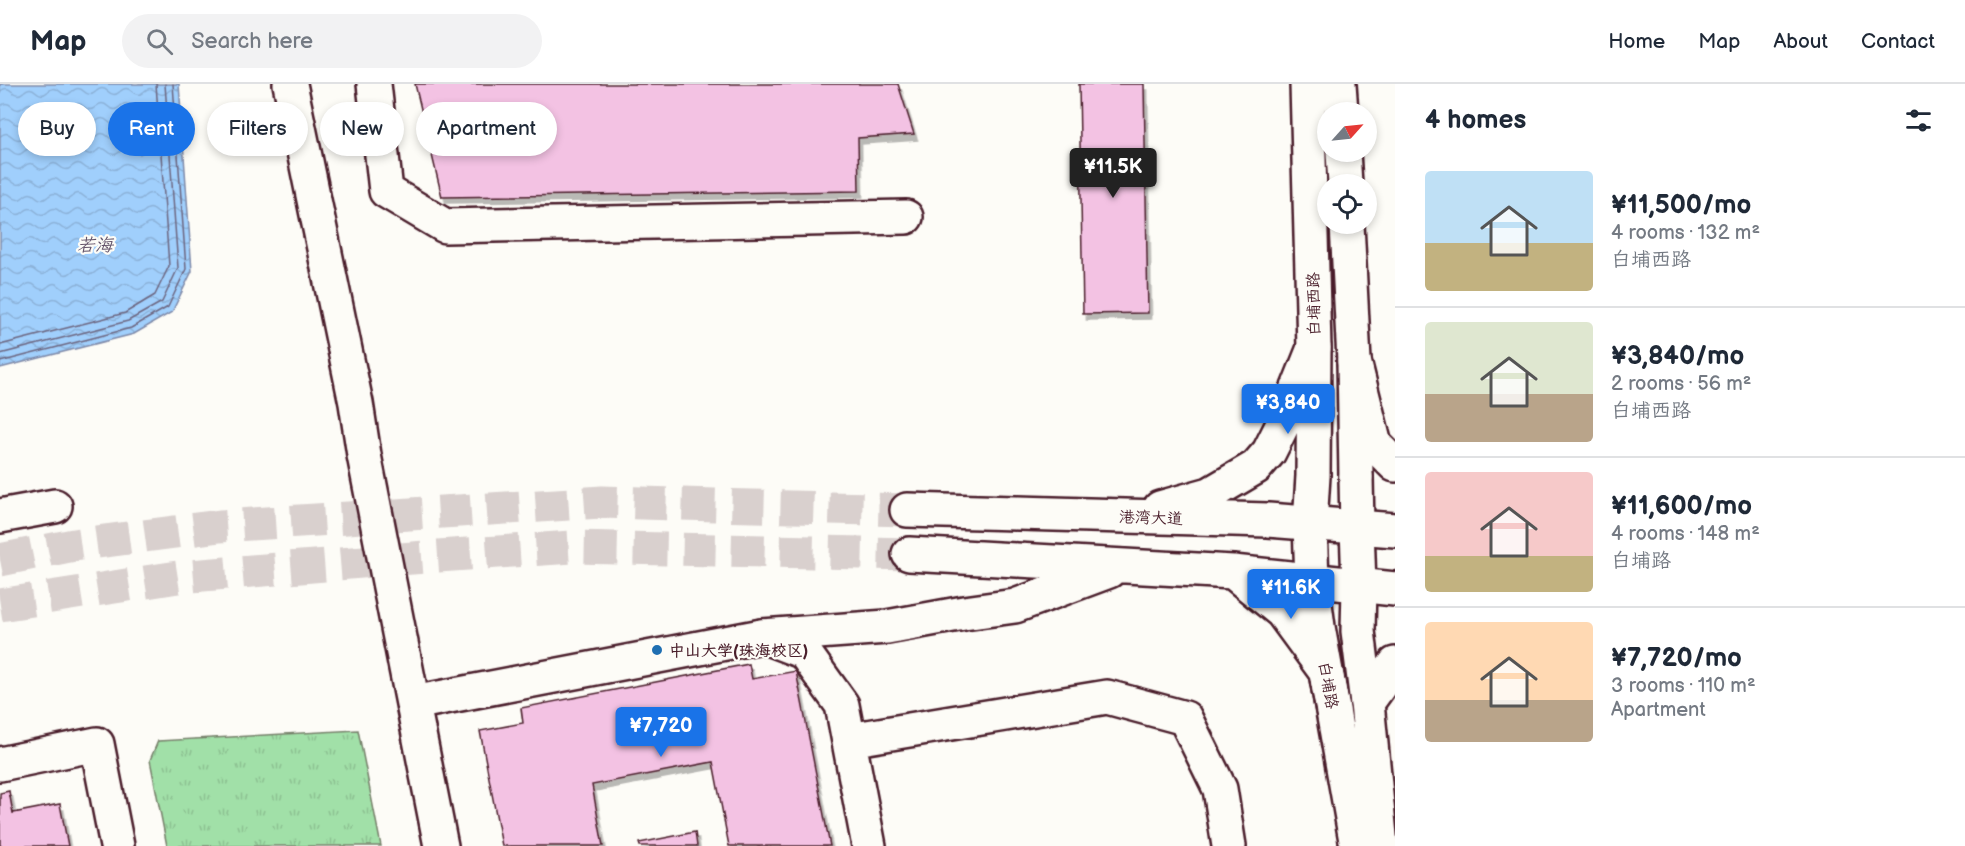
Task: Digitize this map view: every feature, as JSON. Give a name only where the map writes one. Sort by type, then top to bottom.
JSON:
[{"type":"main road","points":[[290,84],[356,403],[364,455],[441,846]]},
{"type":"main road","points":[[374,84],[386,191],[445,226],[906,217]]},
{"type":"main road","name":"白埔西路","points":[[1307,84],[1314,348],[1313,476],[1310,524]]},
{"type":"main road","points":[[1339,84],[1340,102]]},
{"type":"main road","points":[[1348,234],[1354,361],[1358,631],[1381,846]]},
{"type":"main road","points":[[1130,517],[1210,494],[1256,467],[1269,452],[1286,418],[1314,348]]},
{"type":"main road","points":[[1354,361],[1376,446],[1395,465]]},
{"type":"main road","points":[[0,516],[55,506]]},
{"type":"main road","name":"港湾大道","points":[[907,510],[1268,520],[1395,530]]},
{"type":"main road","name":"白埔路","points":[[1310,524],[1312,581],[1318,627],[1357,846]]},
{"type":"main road","points":[[909,554],[1233,572],[1395,589]]},
{"type":"main road","points":[[413,703],[762,636],[887,627],[1015,606],[1122,566]]},
{"type":"main road","points":[[1233,572],[1282,612],[1326,672],[1333,710]]},
{"type":"main road","points":[[762,636],[804,652],[842,705],[869,846]]},
{"type":"main road","points":[[1367,703],[1395,664]]},
{"type":"main road","points":[[849,740],[1107,697],[1185,718],[1220,789],[1229,846]]},
{"type":"main road","points":[[0,764],[97,744],[117,846]]},
{"type":"green space","points":[[358,730],[381,846],[167,846],[150,760],[158,741]]},
{"type":"water","name":"若海","points":[[0,84],[179,84],[180,102],[108,102],[108,156],[184,156],[192,271],[172,312],[134,334],[0,368]]},
{"type":"building","points":[[415,84],[898,84],[914,134],[858,138],[859,191],[442,197],[432,156],[557,156],[557,102],[419,102]]},
{"type":"building","points":[[1079,84],[1144,84],[1148,313],[1083,314]]},
{"type":"building","points":[[749,664],[752,679],[796,671],[830,846],[729,846],[713,762],[592,785],[603,846],[502,846],[480,731],[523,723],[521,708]]},
{"type":"building","points":[[9,791],[13,813],[60,804],[68,846],[0,846],[0,793]]},
{"type":"building","points":[[695,832],[697,846],[640,846],[639,843]]},
{"type":"tunnel","points":[[0,560],[74,545],[220,526],[602,502],[907,510]]},
{"type":"tunnel","points":[[0,605],[178,577],[572,547],[909,554]]},
{"type":"place","name":"中山大学(珠海校区)","points":[[657,650]]}]
